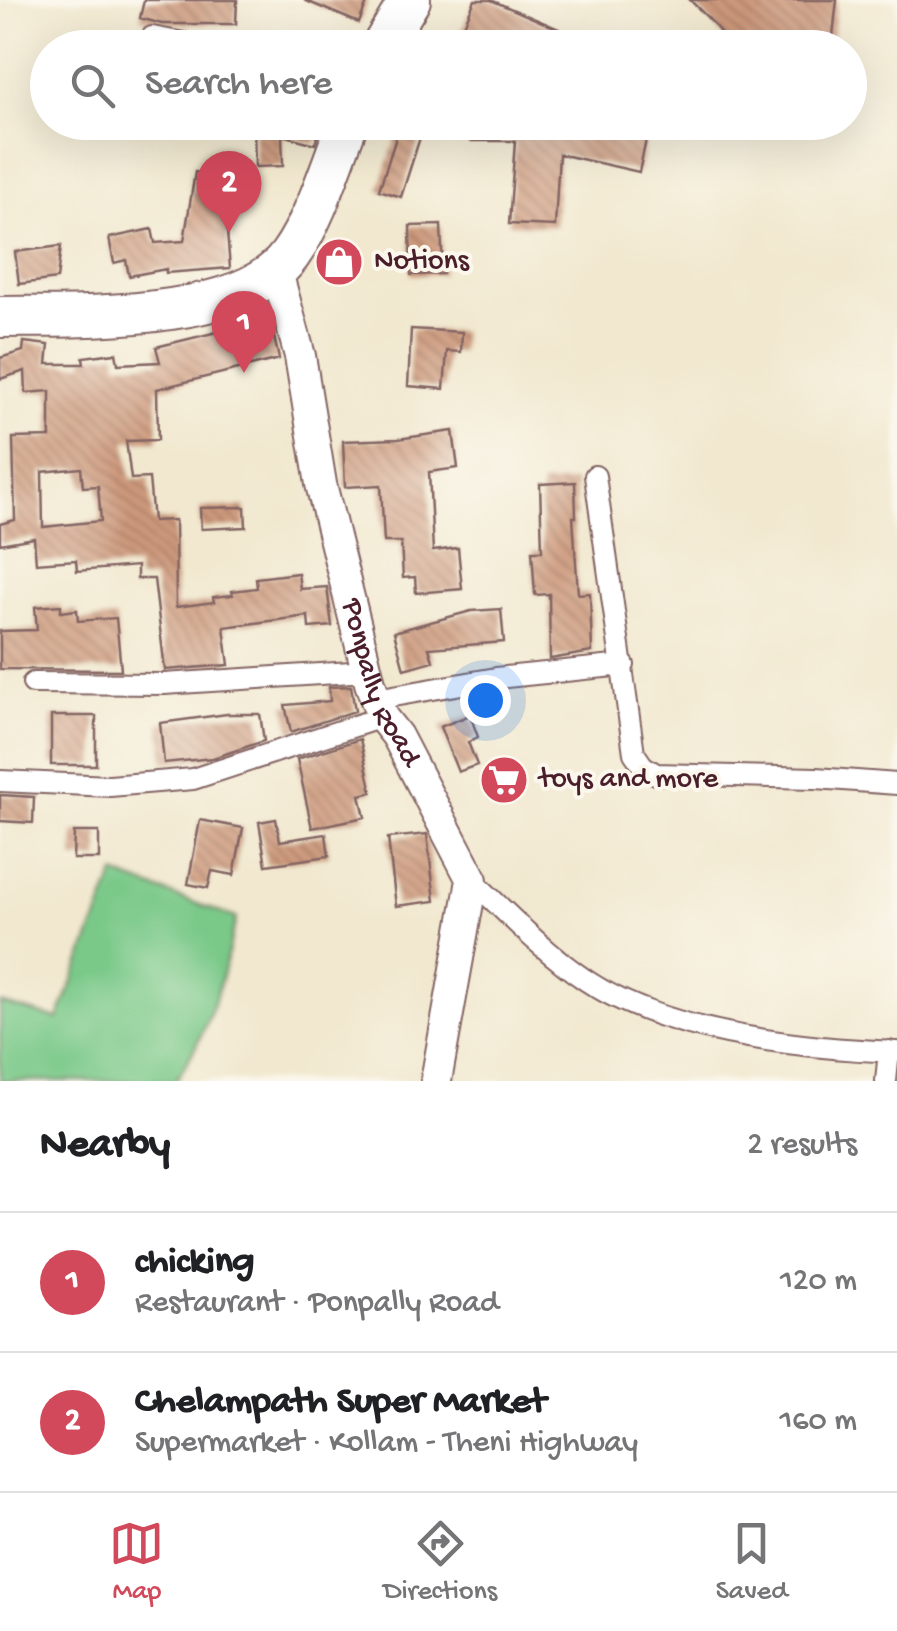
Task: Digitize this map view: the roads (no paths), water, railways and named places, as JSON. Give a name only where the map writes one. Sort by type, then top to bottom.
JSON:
[{"type":"highway","points":[[392,30],[410,0]]},
{"type":"highway","points":[[0,317],[111,315],[175,308],[245,289],[276,272],[292,253],[341,140]]},
{"type":"main road","name":"Ponpally Road","points":[[276,272],[300,356],[321,484],[375,696],[472,880]]},
{"type":"main road","points":[[436,1081],[472,880]]},
{"type":"street","points":[[595,476],[634,753],[643,766],[656,774],[897,784]]},
{"type":"street","points":[[33,683],[164,684],[375,696],[624,665]]},
{"type":"street","points":[[0,781],[110,786],[192,779],[375,696]]},
{"type":"street","points":[[472,880],[548,951],[590,983],[646,1008],[730,1033],[893,1052],[886,1081]]},
{"type":"place","name":"Chelampath Super Market","points":[[229,233]]},
{"type":"place","name":"Notions","points":[[339,262]]},
{"type":"place","name":"chicking","points":[[244,373]]},
{"type":"place","name":"toys and more","points":[[504,780]]}]
